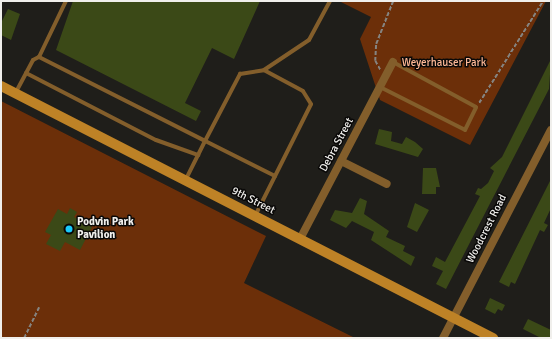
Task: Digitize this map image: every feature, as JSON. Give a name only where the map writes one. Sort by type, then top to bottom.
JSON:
[{"type":"street","name":"Debra Street","points":[[300,239],[393,62]]},
{"type":"street","name":"9th Street","points":[[1,86],[493,338]]},
{"type":"street","name":"Woodcrest Road","points":[[443,338],[551,130]]},
{"type":"street","points":[[341,161],[387,184]]},
{"type":"lane","points":[[16,93],[33,60],[40,57],[66,1]]},
{"type":"lane","points":[[185,179],[240,74],[264,70],[309,40],[330,1]]},
{"type":"lane","points":[[40,57],[275,176]]},
{"type":"lane","points":[[382,83],[465,130],[476,107],[393,62]]},
{"type":"lane","points":[[255,216],[311,104],[304,91],[264,70]]},
{"type":"lane","points":[[26,73],[156,140],[198,155]]},
{"type":"path","points":[[382,83],[375,60],[376,44],[393,1]]},
{"type":"path","points":[[476,107],[491,89],[543,1]]},
{"type":"path","points":[[24,338],[39,307]]},
{"type":"green space","name":"Weyerhauser Park","points":[[339,1],[546,1],[470,145],[380,100],[360,39],[371,17]]},
{"type":"green space","points":[[1,101],[266,236],[244,283],[355,338],[1,338]]},
{"type":"building","points":[[73,1],[260,1],[234,59],[212,48],[185,103],[201,111],[196,121],[56,50]]},
{"type":"building","points":[[8,9],[20,14],[11,40],[1,35],[1,23]]},
{"type":"building","points":[[551,59],[549,89],[446,289],[436,284],[443,271],[432,266],[436,257],[445,262],[480,196],[475,194],[478,188],[481,189],[488,183],[494,171],[490,168],[502,157]]},
{"type":"building","points":[[379,129],[392,132],[391,141],[402,144],[406,137],[423,149],[418,157],[375,144]]},
{"type":"building","points":[[423,168],[436,168],[440,187],[436,187],[436,194],[422,194]]},
{"type":"building","points":[[551,179],[551,208],[544,223],[548,225],[544,232],[540,230],[515,284],[511,282],[509,287],[499,282]]},
{"type":"building","points":[[360,198],[367,201],[364,214],[389,231],[386,237],[405,246],[403,251],[415,257],[411,266],[371,240],[374,232],[352,221],[346,228],[330,220],[335,210],[352,213]]},
{"type":"building","points":[[415,203],[429,210],[417,232],[407,227]]},
{"type":"building","name":"Podvin Park Pavilion","points":[[70,208],[77,212],[74,217],[92,227],[80,250],[65,242],[60,251],[46,244],[51,235],[45,232],[58,209],[67,214]]},
{"type":"building","points":[[490,298],[505,305],[502,311],[498,309],[495,314],[485,309]]},
{"type":"building","points":[[528,319],[551,330],[551,338],[541,338],[523,329]]},
{"type":"place","name":"Podvin Park Pavilion","points":[[69,229]]}]
